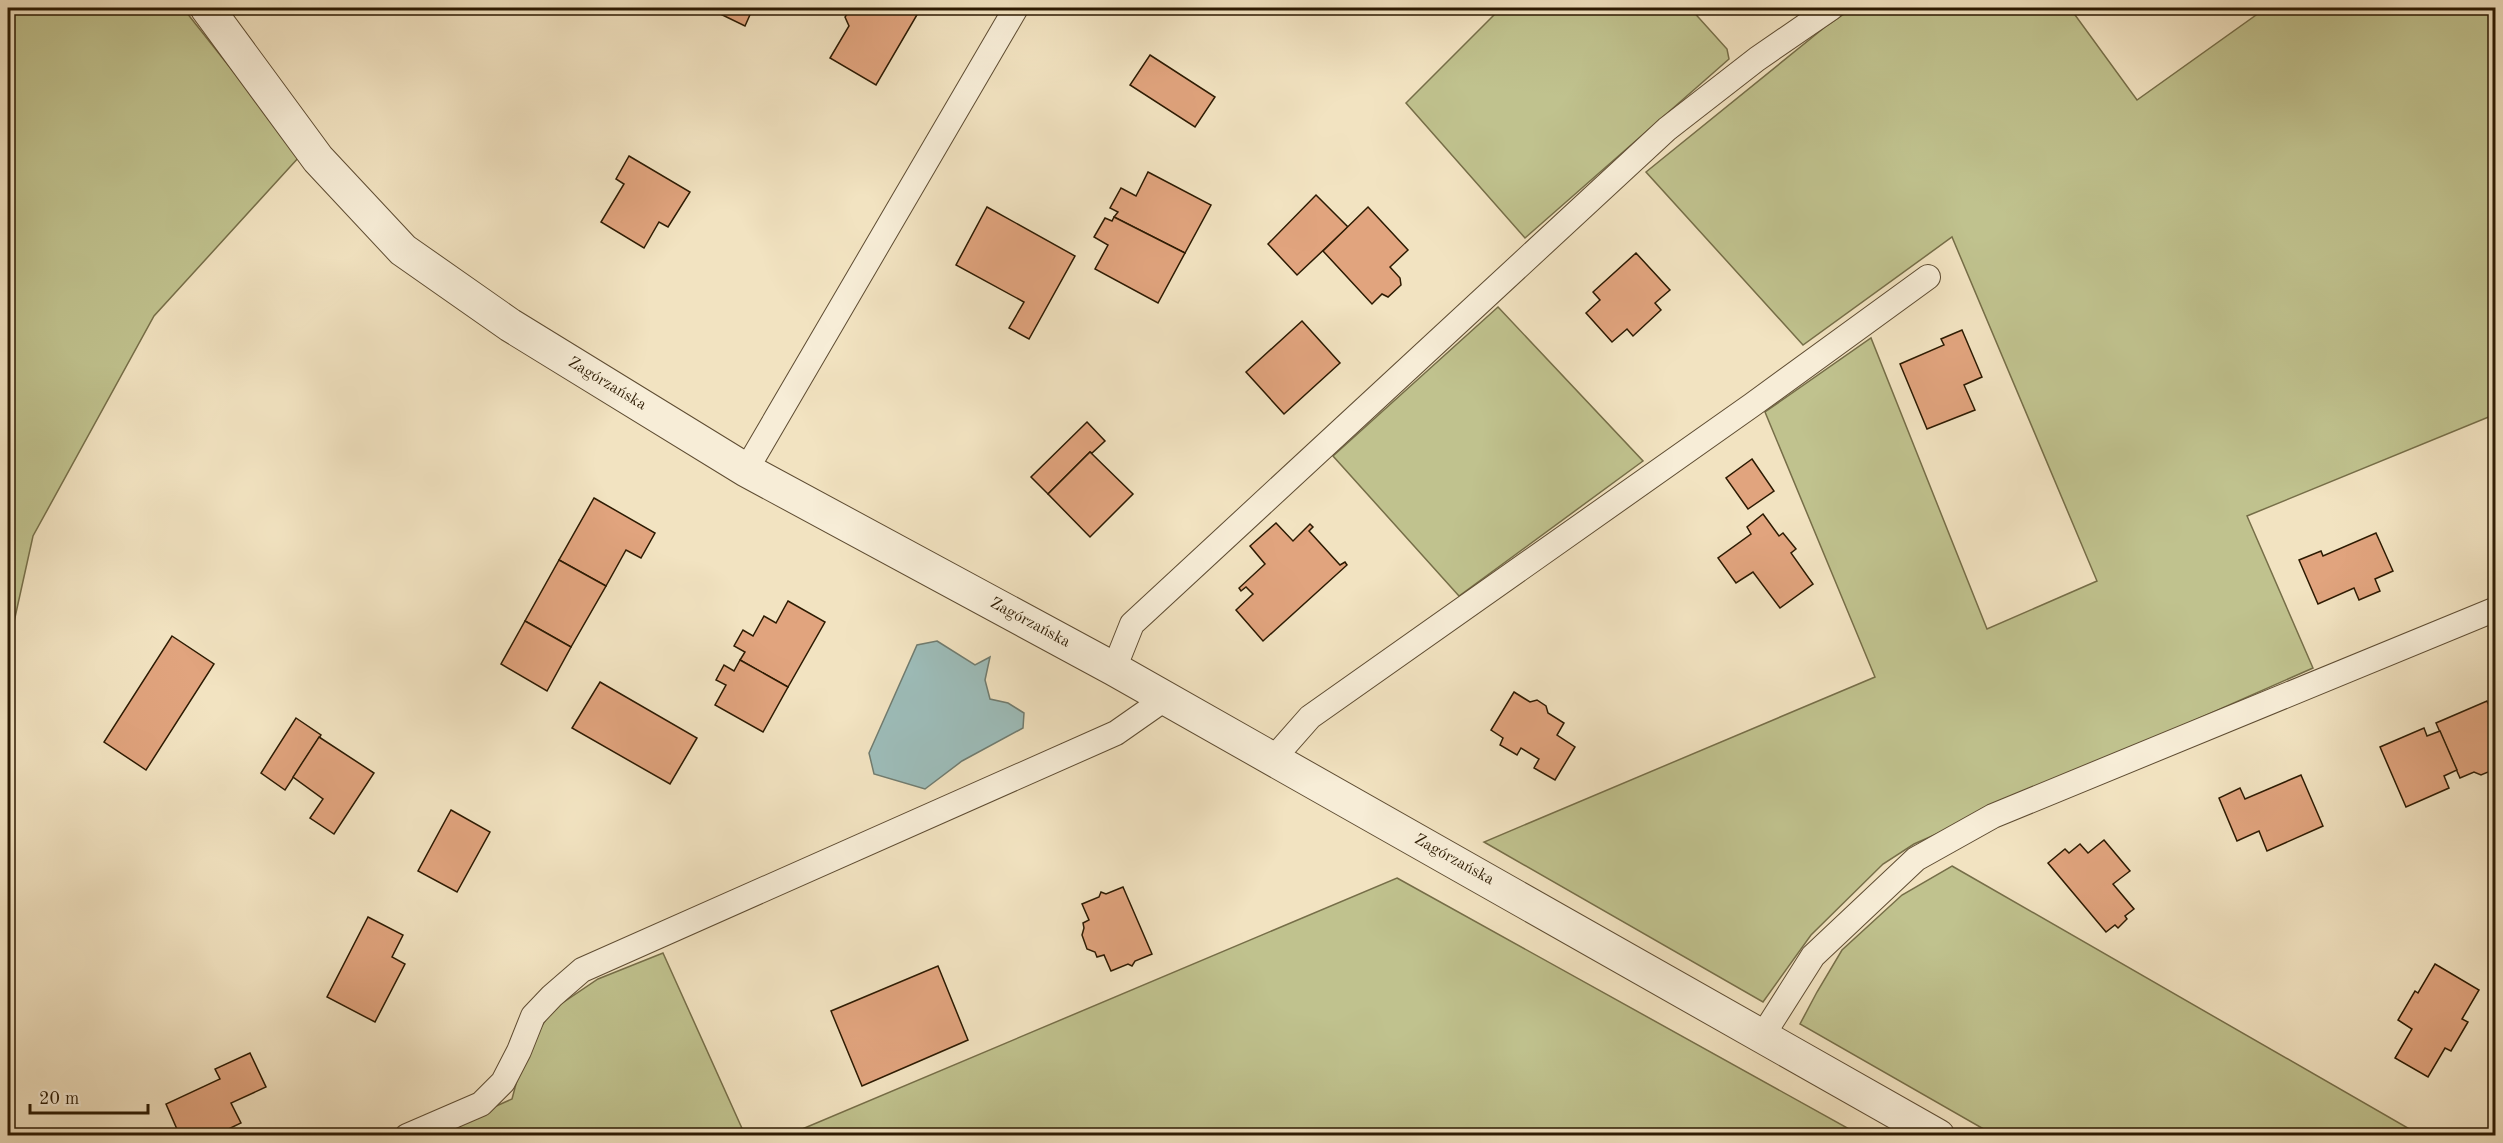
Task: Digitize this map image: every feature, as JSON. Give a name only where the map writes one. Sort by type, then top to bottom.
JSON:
[{"type":"street","name":"Zagórzańska","points":[[207,8],[318,159],[403,250],[510,325],[746,470],[1166,698],[1938,1136]]},
{"type":"lane","points":[[746,470],[1016,8]]},
{"type":"lane","points":[[1114,669],[1132,624],[1659,137],[1757,59],[1831,8]]},
{"type":"lane","points":[[1273,759],[1310,717],[1752,405],[1928,277]]},
{"type":"lane","points":[[1763,1035],[1813,956],[1916,859],[1993,816],[2496,609]]},
{"type":"lane","points":[[407,1136],[481,1104],[502,1082],[519,1051],[533,1016],[582,970],[1116,733],[1166,698]]},
{"type":"green space","points":[[8,8],[183,8],[300,156],[154,316],[33,536],[8,649]]},
{"type":"green space","points":[[1501,8],[1690,8],[1727,49],[1729,59],[1525,238],[1406,103]]},
{"type":"green space","points":[[1853,8],[2070,8],[2137,100],[2266,8],[2495,8],[2495,425],[2491,416],[2247,516],[2313,668],[1914,844],[1883,864],[1811,935],[1763,1002],[1484,842],[1875,677],[1765,412],[1871,338],[1987,629],[2097,581],[1952,237],[1803,345],[1646,172],[1825,27]]},
{"type":"green space","points":[[1498,307],[1643,461],[1459,596],[1333,456]]},
{"type":"green space","points":[[1952,866],[2420,1135],[1994,1135],[1800,1024],[1842,950],[1902,895]]},
{"type":"green space","points":[[1397,878],[1860,1135],[788,1135]]},
{"type":"green space","points":[[663,953],[745,1135],[429,1136],[512,1099],[524,1054],[552,1010],[598,979]]},
{"type":"water","points":[[937,641],[975,665],[990,657],[985,680],[990,699],[1008,703],[1024,713],[1023,728],[962,761],[925,789],[874,774],[869,753],[917,645]]},
{"type":"building","points":[[708,8],[753,8],[745,26]]},
{"type":"building","points":[[851,8],[921,8],[876,85],[830,58],[849,26],[845,17]]},
{"type":"building","points":[[1150,55],[1215,97],[1195,127],[1130,85]]},
{"type":"building","points":[[629,156],[690,192],[668,227],[659,222],[644,248],[601,222],[624,184],[616,179]]},
{"type":"building","points":[[1148,172],[1211,205],[1185,253],[1114,217],[1118,212],[1110,208],[1121,188],[1136,196]]},
{"type":"building","points":[[1316,195],[1348,227],[1297,275],[1268,244]]},
{"type":"building","points":[[987,207],[1075,256],[1029,339],[1009,328],[1024,302],[956,265]]},
{"type":"building","points":[[1368,207],[1408,250],[1390,267],[1400,278],[1401,285],[1388,297],[1382,294],[1372,304],[1323,251]]},
{"type":"building","points":[[1114,217],[1185,253],[1158,303],[1095,269],[1108,245],[1094,237],[1105,218],[1112,221]]},
{"type":"building","points":[[1636,253],[1670,290],[1655,303],[1661,310],[1633,336],[1627,329],[1612,342],[1586,313],[1600,300],[1593,292]]},
{"type":"building","points":[[1302,321],[1340,363],[1284,414],[1246,372]]},
{"type":"building","points":[[1962,330],[1982,377],[1964,385],[1975,410],[1927,429],[1900,364],[1944,345],[1941,339]]},
{"type":"building","points":[[1087,422],[1105,441],[1092,453],[1090,452],[1048,494],[1031,477]]},
{"type":"building","points":[[1090,452],[1133,494],[1090,537],[1048,494]]},
{"type":"building","points":[[1752,459],[1774,491],[1748,509],[1726,478]]},
{"type":"building","points":[[594,498],[655,533],[641,558],[626,550],[606,586],[559,560]]},
{"type":"building","points":[[1763,514],[1779,536],[1783,533],[1796,549],[1791,553],[1813,584],[1780,608],[1753,572],[1736,583],[1718,558],[1751,534],[1747,527]]},
{"type":"building","points":[[1276,523],[1293,541],[1310,524],[1313,527],[1309,531],[1340,565],[1345,562],[1347,565],[1263,641],[1236,610],[1253,594],[1246,587],[1241,591],[1239,588],[1265,564],[1250,546]]},
{"type":"building","points":[[2376,533],[2393,571],[2375,579],[2380,591],[2359,600],[2354,588],[2318,604],[2299,560],[2321,551],[2323,556]]},
{"type":"building","points":[[559,560],[606,586],[571,647],[525,621]]},
{"type":"building","points":[[788,601],[825,622],[788,687],[740,660],[745,652],[734,646],[743,630],[753,636],[764,616],[776,623]]},
{"type":"building","points":[[525,621],[571,647],[547,691],[501,664]]},
{"type":"building","points":[[172,636],[214,664],[146,770],[104,742]]},
{"type":"building","points":[[740,660],[788,687],[763,732],[715,705],[726,685],[716,680],[724,665],[734,671]]},
{"type":"building","points":[[600,682],[697,738],[670,784],[572,728]]},
{"type":"building","points":[[1514,692],[1530,702],[1537,700],[1546,706],[1548,713],[1564,723],[1557,735],[1575,747],[1555,780],[1534,768],[1539,759],[1521,748],[1517,755],[1500,745],[1503,738],[1491,730]]},
{"type":"building","points":[[2487,701],[2496,722],[2496,764],[2493,770],[2481,775],[2474,772],[2460,778],[2436,723]]},
{"type":"building","points":[[296,718],[321,735],[285,790],[261,773]]},
{"type":"building","points":[[2424,728],[2427,736],[2440,731],[2457,770],[2444,776],[2449,788],[2406,807],[2380,747]]},
{"type":"building","points":[[319,737],[374,773],[334,834],[310,818],[323,799],[293,777]]},
{"type":"building","points":[[2301,775],[2323,826],[2267,851],[2259,831],[2237,841],[2219,798],[2240,788],[2245,799]]},
{"type":"building","points":[[451,810],[490,832],[457,892],[418,871]]},
{"type":"building","points":[[2104,840],[2130,871],[2113,884],[2134,909],[2125,916],[2127,919],[2118,928],[2115,925],[2106,932],[2048,863],[2065,849],[2069,853],[2080,844],[2088,853]]},
{"type":"building","points":[[1123,887],[1152,954],[1135,961],[1132,966],[1128,964],[1111,971],[1104,955],[1097,957],[1095,952],[1087,949],[1082,935],[1083,923],[1089,920],[1082,904],[1099,897],[1101,892],[1106,894]]},
{"type":"building","points":[[368,917],[403,935],[392,957],[405,964],[375,1022],[327,997]]},
{"type":"building","points":[[2435,964],[2479,990],[2462,1019],[2468,1022],[2451,1051],[2445,1048],[2428,1077],[2395,1058],[2412,1029],[2398,1020],[2415,991],[2418,993]]},
{"type":"building","points":[[938,966],[968,1040],[862,1086],[831,1011]]},
{"type":"building","points":[[250,1053],[266,1087],[231,1103],[241,1123],[214,1136],[180,1136],[166,1104],[220,1079],[215,1069]]}]
